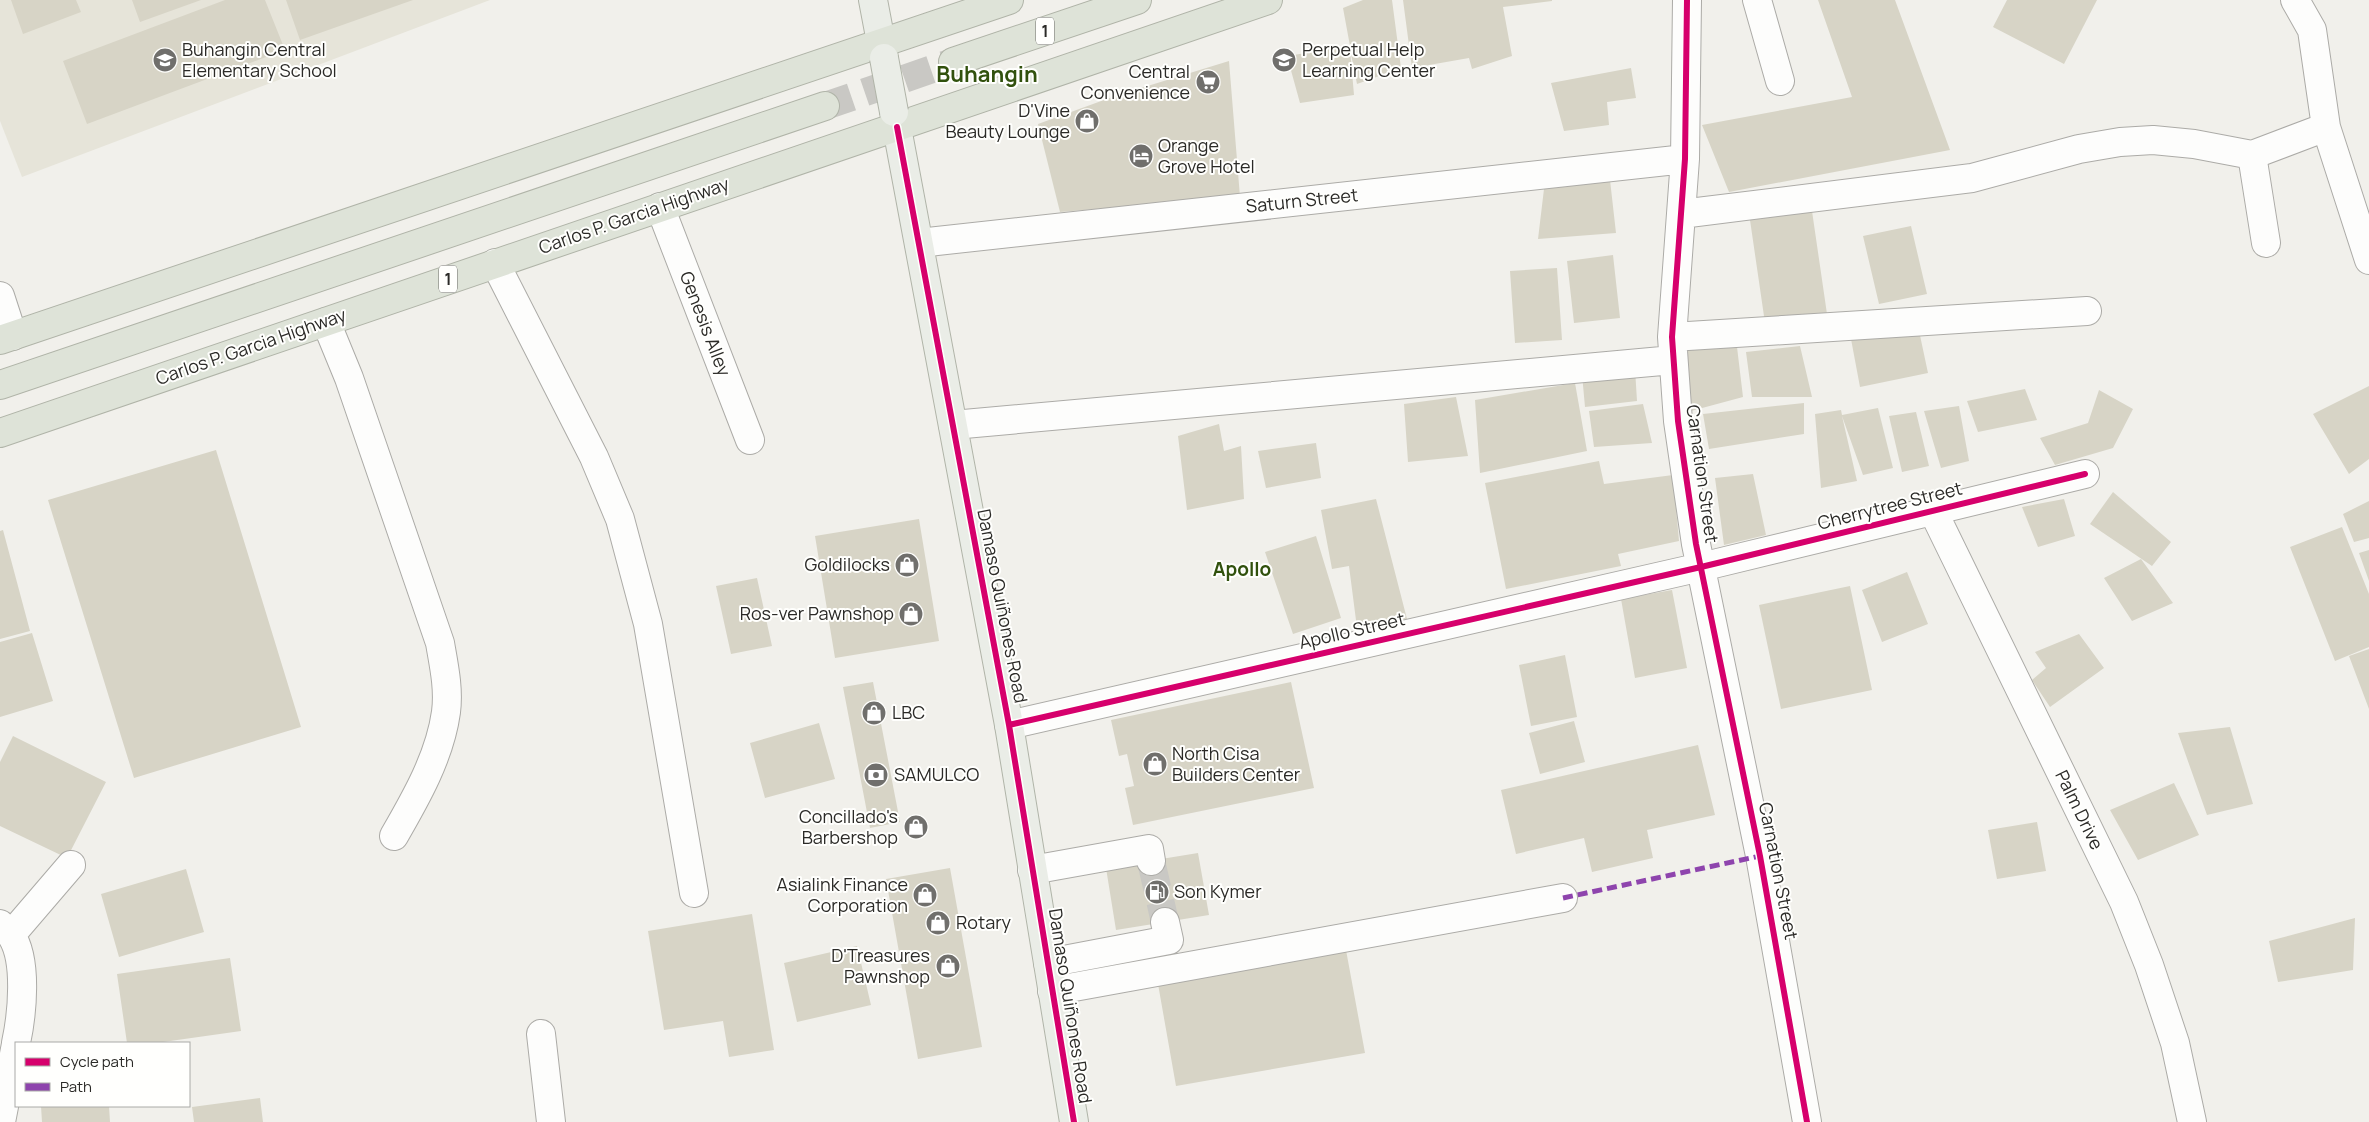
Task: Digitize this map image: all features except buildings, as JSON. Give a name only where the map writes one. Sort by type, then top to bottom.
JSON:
[{"type":"highway","points":[[6,338],[883,50],[1009,0]]},
{"type":"highway","name":"1","points":[[953,62],[1137,0]]},
{"type":"highway","name":"Carlos P. Garcia Highway","points":[[0,433],[660,207],[895,119],[1268,0]]},
{"type":"highway","points":[[0,384],[825,106]]},
{"type":"main road","name":"Damaso Quiñones Road","points":[[873,0],[1009,725],[1074,1122]]},
{"type":"street","name":"Carnation Street","points":[[1688,0],[1685,160],[1673,349],[1687,487],[1701,567],[1760,856],[1807,1122]]},
{"type":"street","points":[[1757,0],[1780,81]]},
{"type":"street","points":[[2295,0],[2312,30],[2326,127],[2369,260]]},
{"type":"street","points":[[1681,214],[1972,178],[2079,149],[2120,142],[2153,140],[2194,144],[2252,155],[2326,127]]},
{"type":"street","points":[[2252,155],[2266,243]]},
{"type":"street","name":"Saturn Street","points":[[919,244],[1685,160]]},
{"type":"street","name":"Genesis Alley","points":[[660,207],[750,440]]},
{"type":"street","points":[[496,263],[594,457],[620,519],[648,624],[694,893]]},
{"type":"street","points":[[0,296],[6,338]]},
{"type":"street","points":[[953,425],[1673,349],[2087,311]]},
{"type":"street","points":[[326,322],[349,378],[440,643],[447,680],[446,712],[438,741],[420,790],[394,836]]},
{"type":"street","name":"Cherrytree Street","points":[[1701,567],[2086,474]]},
{"type":"street","name":"Palm Drive","points":[[1933,511],[2124,902],[2149,965],[2175,1043],[2192,1122]]},
{"type":"street","name":"Apollo Street","points":[[1009,725],[1701,567]]},
{"type":"street","points":[[1032,870],[1149,849],[1152,861]]},
{"type":"street","points":[[16,1042],[22,992],[20,963],[6,930],[71,865]]},
{"type":"street","points":[[1052,991],[1563,898]]},
{"type":"street","points":[[1048,963],[1169,940],[1165,922]]},
{"type":"street","points":[[541,1034],[551,1122]]},
{"type":"street","points":[[1,1122],[15,1049]]},
{"type":"shaded area","name":"Buhangin Central Elementary School","points":[[0,0],[490,0],[22,177],[0,121]]},
{"type":"tunnel","points":[[825,106],[953,62]]},
{"type":"tunnel","points":[[1151,861],[1165,922]]},
{"type":"marked path","points":[[1563,898],[1760,856]]},
{"type":"cycle path","points":[[1687,0],[1685,159],[1672,337],[1678,421],[1696,544],[1760,856],[1807,1122]]},
{"type":"cycle path","points":[[897,127],[1009,725],[1074,1122]]},
{"type":"cycle path","points":[[1009,725],[1701,567],[2085,474]]},
{"type":"place","name":"Buhangin Central Elementary School","points":[[165,60]]},
{"type":"place","name":"Perpetual Help Learning Center","points":[[1284,60]]},
{"type":"place","name":"Central Convenience","points":[[1208,82]]},
{"type":"place","name":"D'Vine Beauty Lounge","points":[[1087,121]]},
{"type":"place","name":"Orange Grove Hotel","points":[[1141,156]]},
{"type":"place","name":"Goldilocks","points":[[907,565]]},
{"type":"place","name":"Ros-ver Pawnshop","points":[[911,614]]},
{"type":"place","name":"LBC","points":[[874,713]]},
{"type":"place","name":"North Cisa Builders Center","points":[[1155,764]]},
{"type":"place","name":"SAMULCO","points":[[876,775]]},
{"type":"place","name":"Concillado's Barbershop","points":[[916,827]]},
{"type":"place","name":"Son Kymer","points":[[1157,892]]},
{"type":"place","name":"Asialink Finance Corporation","points":[[925,895]]},
{"type":"place","name":"Rotary","points":[[938,923]]},
{"type":"place","name":"D'Treasures Pawnshop","points":[[948,966]]},
{"type":"district","name":"Buhangin","points":[[987,74]]},
{"type":"district","name":"Apollo","points":[[1242,569]]}]
